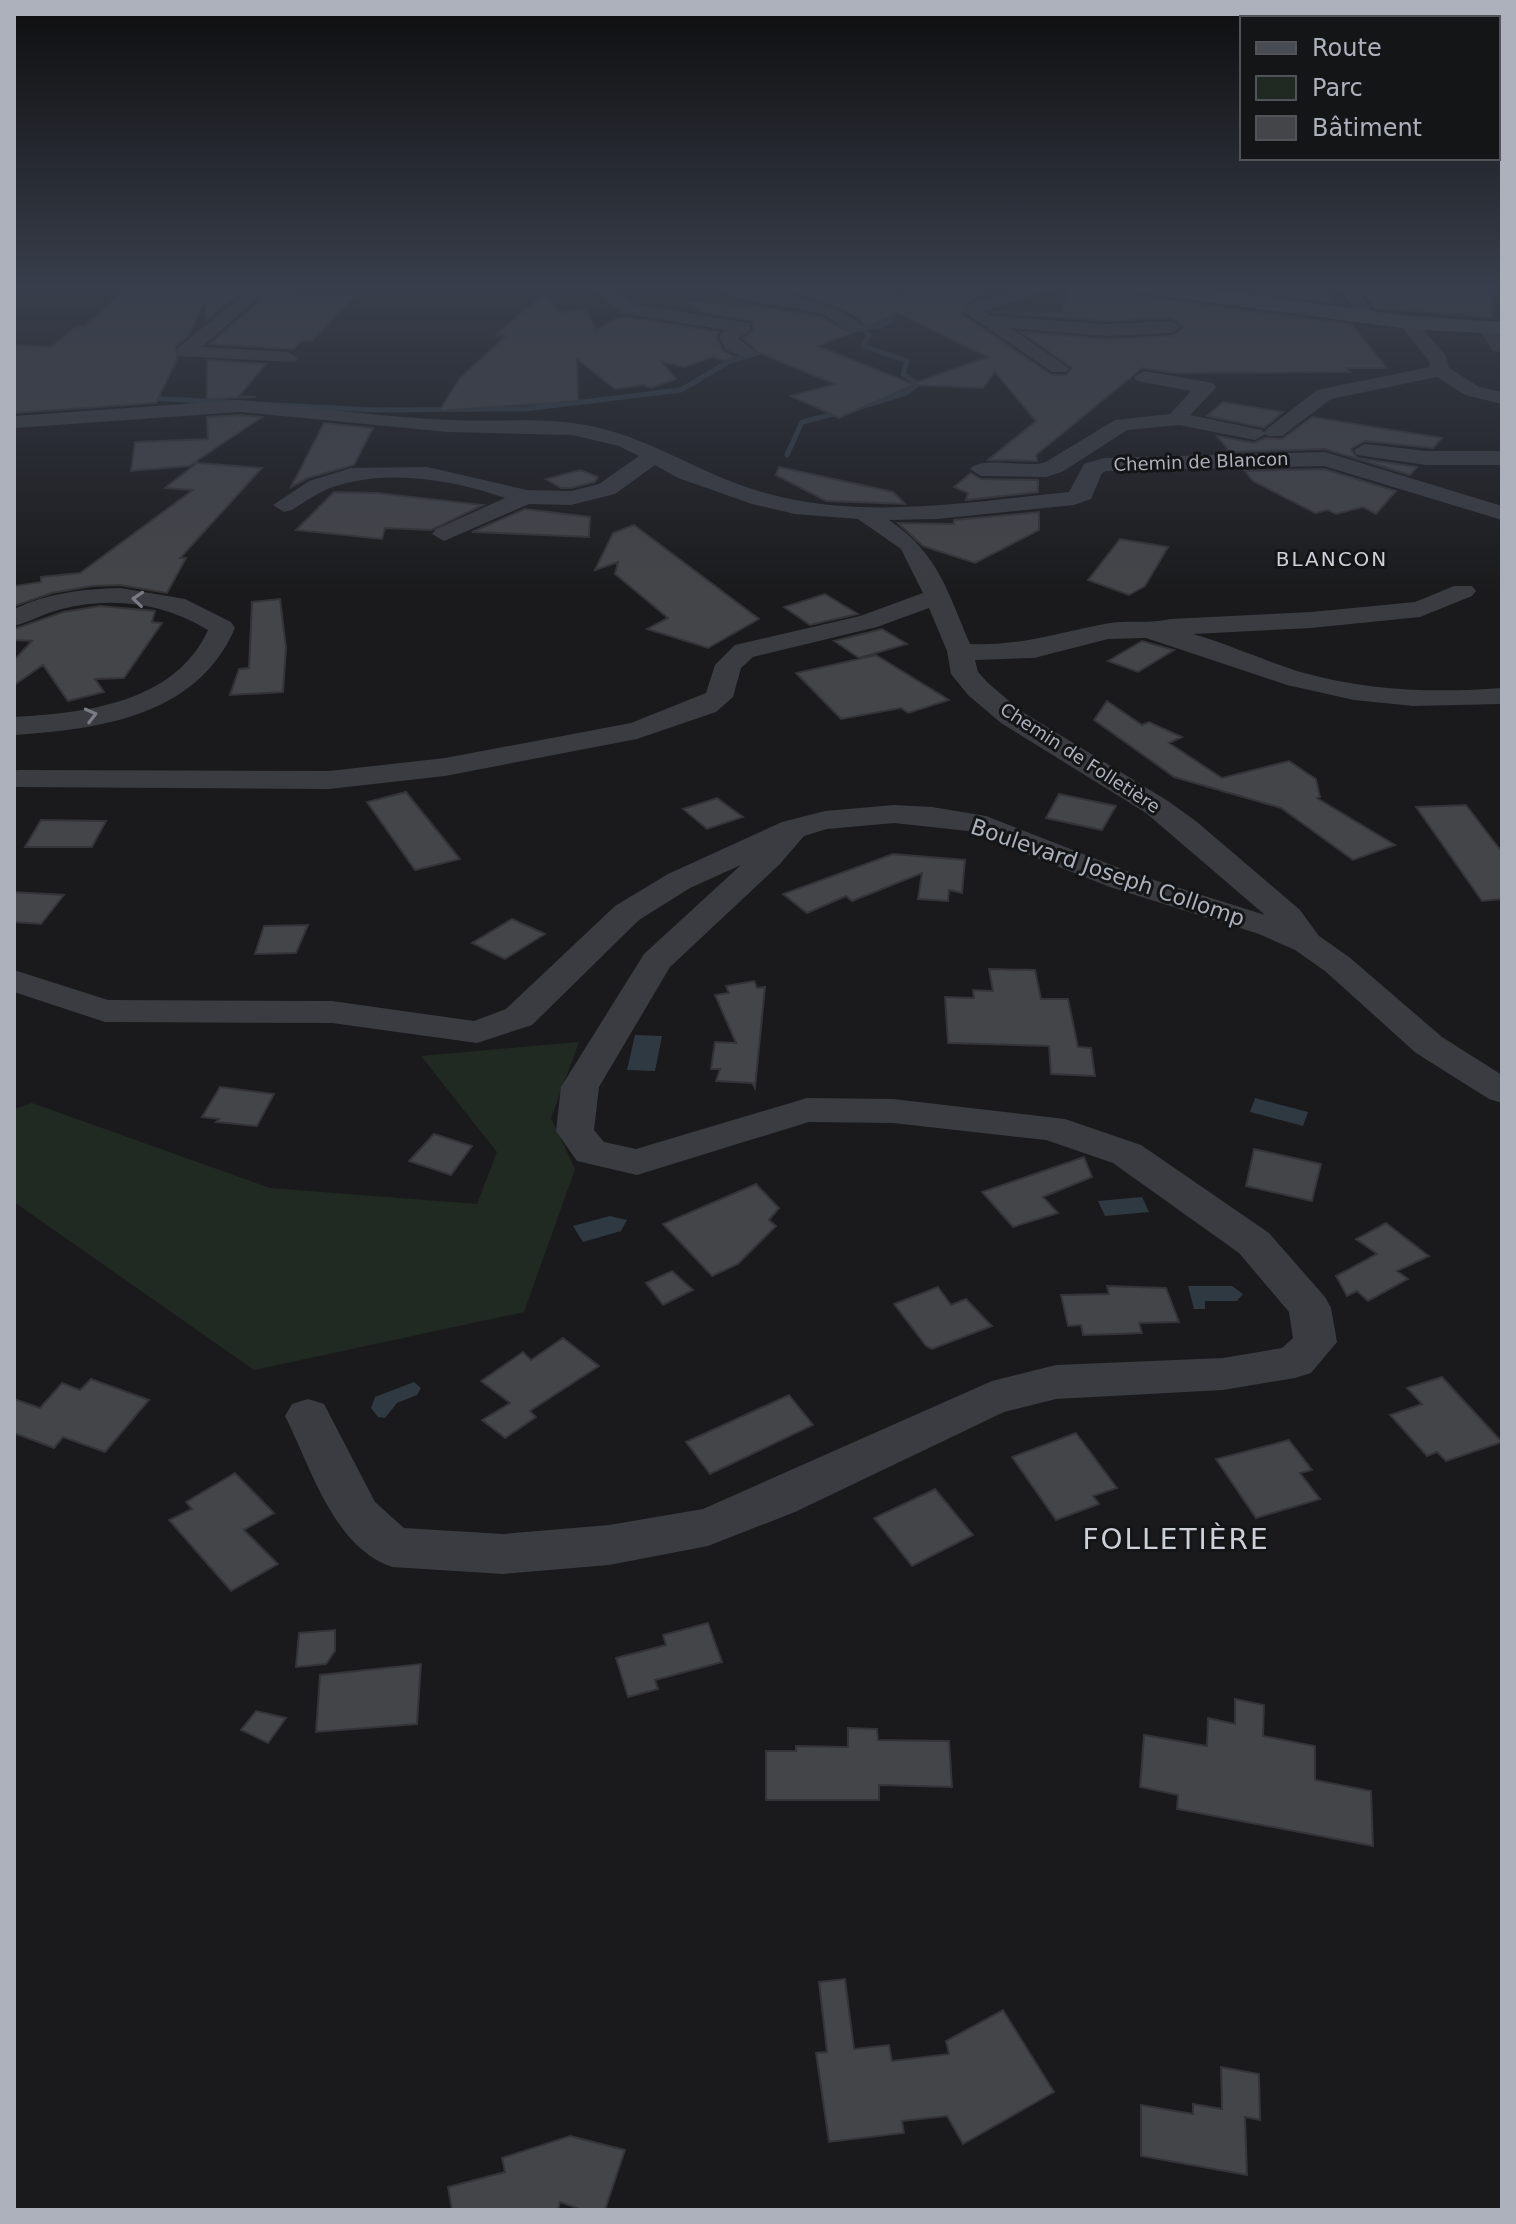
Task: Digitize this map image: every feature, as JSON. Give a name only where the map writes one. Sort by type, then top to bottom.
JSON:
[{"type":"street","points":[[1179,419],[1181,412],[1204,389]]},
{"type":"street","points":[[1271,435],[1324,394],[1350,389]]},
{"type":"street","points":[[1468,389],[1502,398]]},
{"type":"street","name":"Chemin de Folletière","points":[[14,422],[240,406],[448,426],[572,429],[626,441],[656,454],[686,473],[760,499],[795,507],[864,513],[909,544],[938,596],[960,651],[965,674],[1011,717],[1186,829],[1288,917],[1307,943]]},
{"type":"street","points":[[981,469],[1038,472],[1054,467],[1122,424],[1179,419],[1426,458],[1502,458]]},
{"type":"street","points":[[284,505],[327,481],[398,473],[498,487],[525,497],[571,498],[607,489],[656,454]]},
{"type":"street","name":"Chemin de Blancon","points":[[864,513],[937,512],[1074,498],[1083,494],[1092,469],[1104,465],[1325,459],[1502,513]]},
{"type":"street","points":[[444,534],[525,497]]},
{"type":"street","points":[[960,651],[991,653],[1042,649],[1105,632],[1420,609],[1463,591]]},
{"type":"street","points":[[18,779],[329,780],[445,767],[575,743],[637,730],[706,706],[719,697],[728,665],[744,651],[868,622],[938,596]]},
{"type":"street","points":[[14,618],[54,603],[95,597],[139,598],[203,613],[222,628],[217,650],[194,677],[165,694],[78,719],[14,726]]},
{"type":"street","points":[[1144,629],[1205,645],[1316,685],[1416,700],[1502,696]]},
{"type":"street","name":"Boulevard Joseph Collomp","points":[[14,980],[105,1011],[332,1012],[477,1032],[519,1017],[627,913],[679,881],[793,829],[825,820],[894,814],[975,823],[1121,880],[1271,927],[1307,943],[1337,964],[1429,1045],[1502,1091]]},
{"type":"street","points":[[308,1416],[358,1515],[392,1547],[503,1554],[609,1545],[708,1527],[778,1499],[992,1398],[1056,1382],[1223,1374],[1295,1362],[1315,1342],[1310,1308],[1254,1243],[1127,1154],[1051,1128],[893,1111],[807,1110],[637,1162],[591,1152],[575,1131],[580,1087],[611,1031],[656,961],[713,905],[769,857],[793,829]]},
{"type":"green space","points":[[579,1042],[551,1118],[575,1169],[524,1312],[254,1370],[14,1202],[14,1109],[32,1103],[270,1188],[477,1204],[497,1152],[421,1056]]},
{"type":"shaded area","points":[[635,1035],[662,1036],[655,1071],[627,1070]]},
{"type":"shaded area","points":[[1255,1098],[1308,1112],[1303,1126],[1250,1112]]},
{"type":"shaded area","points":[[1142,1197],[1149,1212],[1105,1216],[1098,1201]]},
{"type":"shaded area","points":[[610,1216],[627,1220],[621,1231],[583,1242],[573,1226]]},
{"type":"shaded area","points":[[1188,1286],[1232,1286],[1243,1294],[1237,1301],[1205,1301],[1205,1309],[1194,1309]]},
{"type":"shaded area","points":[[414,1382],[421,1388],[417,1395],[397,1403],[385,1418],[378,1417],[371,1408],[375,1397]]},
{"type":"building","points":[[14,389],[163,389],[156,403],[14,413]]},
{"type":"building","points":[[207,389],[245,389],[239,396],[256,397],[207,399]]},
{"type":"building","points":[[453,389],[578,389],[578,401],[439,411]]},
{"type":"building","points":[[817,389],[905,389],[839,418],[791,396]]},
{"type":"building","points":[[1009,389],[1117,389],[1036,455],[1037,461],[988,460],[1036,421]]},
{"type":"building","points":[[1223,402],[1283,412],[1264,428],[1207,416]]},
{"type":"building","points":[[207,417],[262,417],[189,466],[131,471],[135,442],[208,439]]},
{"type":"building","points":[[1312,417],[1442,438],[1433,448],[1365,441],[1351,449],[1357,458],[1417,467],[1410,475],[1325,449],[1230,452],[1217,436],[1254,443],[1265,438],[1282,439]]},
{"type":"building","points":[[324,423],[373,428],[354,465],[308,478],[291,487]]},
{"type":"building","points":[[197,463],[262,468],[180,558],[186,558],[167,593],[120,585],[92,586],[52,593],[14,606],[14,586],[41,582],[41,577],[80,573],[193,490],[165,488]]},
{"type":"building","points":[[779,467],[893,492],[905,504],[826,501],[776,475]]},
{"type":"building","points":[[1324,469],[1396,491],[1376,514],[1363,507],[1336,514],[1328,510],[1315,513],[1253,481],[1245,471]]},
{"type":"building","points":[[580,470],[598,477],[595,482],[571,488],[561,488],[546,479]]},
{"type":"building","points":[[971,473],[981,479],[1038,480],[1038,492],[966,500],[968,493],[954,487]]},
{"type":"building","points":[[334,492],[377,493],[483,505],[431,530],[385,528],[382,539],[296,530]]},
{"type":"building","points":[[525,509],[590,517],[589,537],[472,532]]},
{"type":"building","points":[[1039,512],[1039,530],[975,563],[923,546],[898,523],[954,524],[954,520]]},
{"type":"building","points":[[634,525],[759,619],[708,648],[647,629],[668,618],[615,574],[618,562],[595,570],[613,533]]},
{"type":"building","points":[[1120,539],[1168,547],[1145,586],[1129,595],[1088,580]]},
{"type":"building","points":[[825,594],[858,614],[810,625],[784,607]]},
{"type":"building","points":[[280,599],[286,648],[283,692],[230,695],[239,669],[249,668],[252,602]]},
{"type":"building","points":[[100,606],[155,611],[152,622],[162,623],[124,678],[95,679],[104,692],[68,701],[43,665],[14,685],[14,660],[32,641],[14,640],[14,629],[63,612]]},
{"type":"building","points":[[882,629],[907,644],[859,658],[834,641]]},
{"type":"building","points":[[1142,641],[1174,650],[1138,672],[1108,661]]},
{"type":"building","points":[[876,655],[949,700],[908,713],[901,708],[841,719],[796,673]]},
{"type":"building","points":[[1107,701],[1142,725],[1149,722],[1182,737],[1169,743],[1222,778],[1289,761],[1316,779],[1320,797],[1317,798],[1395,845],[1353,860],[1281,808],[1174,777],[1094,720]]},
{"type":"building","points":[[406,792],[460,859],[415,870],[367,802]]},
{"type":"building","points":[[1059,794],[1116,806],[1102,830],[1046,818]]},
{"type":"building","points":[[717,798],[743,817],[707,829],[683,809]]},
{"type":"building","points":[[1466,805],[1502,852],[1502,899],[1482,901],[1416,807]]},
{"type":"building","points":[[41,820],[106,821],[92,847],[25,847]]},
{"type":"building","points":[[893,854],[965,860],[962,893],[949,890],[948,901],[918,899],[922,873],[852,901],[846,896],[807,913],[783,894]]},
{"type":"building","points":[[14,892],[64,895],[41,924],[14,922]]},
{"type":"building","points":[[512,919],[545,934],[505,959],[472,943]]},
{"type":"building","points":[[308,925],[296,953],[255,954],[264,926]]},
{"type":"building","points":[[989,969],[1035,970],[1041,999],[1068,999],[1078,1047],[1091,1048],[1095,1076],[1051,1074],[1049,1046],[948,1043],[945,997],[974,998],[973,990],[993,991]]},
{"type":"building","points":[[754,981],[757,988],[765,987],[755,1088],[752,1083],[716,1081],[720,1069],[711,1069],[715,1042],[736,1043],[715,995],[729,993],[726,986]]},
{"type":"building","points":[[220,1087],[274,1094],[257,1126],[216,1122],[219,1119],[202,1117]]},
{"type":"building","points":[[434,1134],[472,1146],[451,1175],[409,1161]]},
{"type":"building","points":[[1254,1149],[1321,1164],[1312,1201],[1246,1186]]},
{"type":"building","points":[[1084,1157],[1092,1177],[1043,1197],[1058,1213],[1013,1227],[982,1192]]},
{"type":"building","points":[[756,1184],[779,1208],[769,1220],[776,1226],[738,1264],[712,1276],[663,1224]]},
{"type":"building","points":[[1386,1223],[1429,1256],[1397,1271],[1408,1279],[1368,1301],[1357,1291],[1347,1296],[1336,1276],[1377,1254],[1356,1239]]},
{"type":"building","points":[[672,1271],[693,1290],[663,1305],[646,1283]]},
{"type":"building","points":[[1107,1286],[1166,1288],[1179,1322],[1139,1323],[1142,1333],[1117,1334],[1083,1335],[1081,1325],[1068,1326],[1061,1295],[1109,1294]]},
{"type":"building","points":[[938,1287],[951,1305],[966,1299],[992,1326],[932,1349],[926,1346],[894,1304]]},
{"type":"building","points":[[563,1338],[599,1366],[530,1411],[536,1417],[505,1438],[482,1420],[510,1403],[481,1381],[523,1352],[531,1360]]},
{"type":"building","points":[[1442,1377],[1502,1442],[1446,1461],[1437,1452],[1427,1456],[1390,1415],[1422,1404],[1407,1388]]},
{"type":"building","points":[[91,1379],[149,1400],[105,1452],[63,1437],[54,1448],[14,1433],[14,1399],[40,1408],[62,1383],[80,1390]]},
{"type":"building","points":[[789,1395],[813,1425],[710,1474],[686,1442]]},
{"type":"building","points":[[1076,1433],[1117,1488],[1093,1496],[1099,1504],[1056,1520],[1012,1457]]},
{"type":"building","points":[[1289,1440],[1312,1470],[1300,1473],[1320,1499],[1256,1518],[1216,1459]]},
{"type":"building","points":[[235,1473],[274,1513],[244,1530],[278,1564],[231,1591],[169,1520],[192,1509],[186,1502]]},
{"type":"building","points":[[935,1489],[973,1535],[912,1566],[874,1518]]},
{"type":"building","points":[[708,1623],[722,1662],[655,1680],[658,1689],[628,1697],[616,1658],[666,1645],[663,1635]]},
{"type":"building","points":[[335,1630],[335,1651],[326,1664],[296,1667],[299,1633]]},
{"type":"building","points":[[421,1664],[417,1724],[316,1732],[320,1675]]},
{"type":"building","points":[[1235,1699],[1264,1705],[1263,1736],[1315,1746],[1315,1780],[1371,1791],[1373,1846],[1177,1809],[1178,1795],[1140,1787],[1144,1735],[1207,1746],[1208,1718],[1235,1724]]},
{"type":"building","points":[[256,1711],[286,1718],[268,1743],[241,1730]]},
{"type":"building","points":[[848,1728],[877,1729],[878,1740],[949,1741],[952,1787],[879,1785],[879,1800],[766,1800],[766,1751],[796,1751],[796,1746],[848,1747]]},
{"type":"building","points":[[845,1979],[854,2049],[889,2045],[892,2061],[949,2054],[946,2041],[1003,2010],[1054,2092],[963,2144],[947,2116],[902,2121],[904,2133],[829,2142],[816,2053],[827,2052],[819,1982]]},
{"type":"building","points":[[1221,2067],[1259,2074],[1260,2120],[1245,2117],[1247,2175],[1141,2156],[1141,2105],[1193,2114],[1193,2104],[1222,2109]]},
{"type":"building","points":[[570,2136],[625,2150],[605,2210],[582,2210],[560,2202],[558,2210],[452,2210],[448,2187],[505,2172],[502,2158]]},
{"type":"waterway","points":[[146,398],[373,410],[525,409],[683,389]]},
{"type":"waterway","points":[[857,408],[912,389]]},
{"type":"waterway","points":[[787,455],[802,422],[842,412]]},
{"type":"district","name":"BLANCON","points":[[1332,559]]},
{"type":"district","name":"FOLLETIÈRE","points":[[1176,1539]]}]
